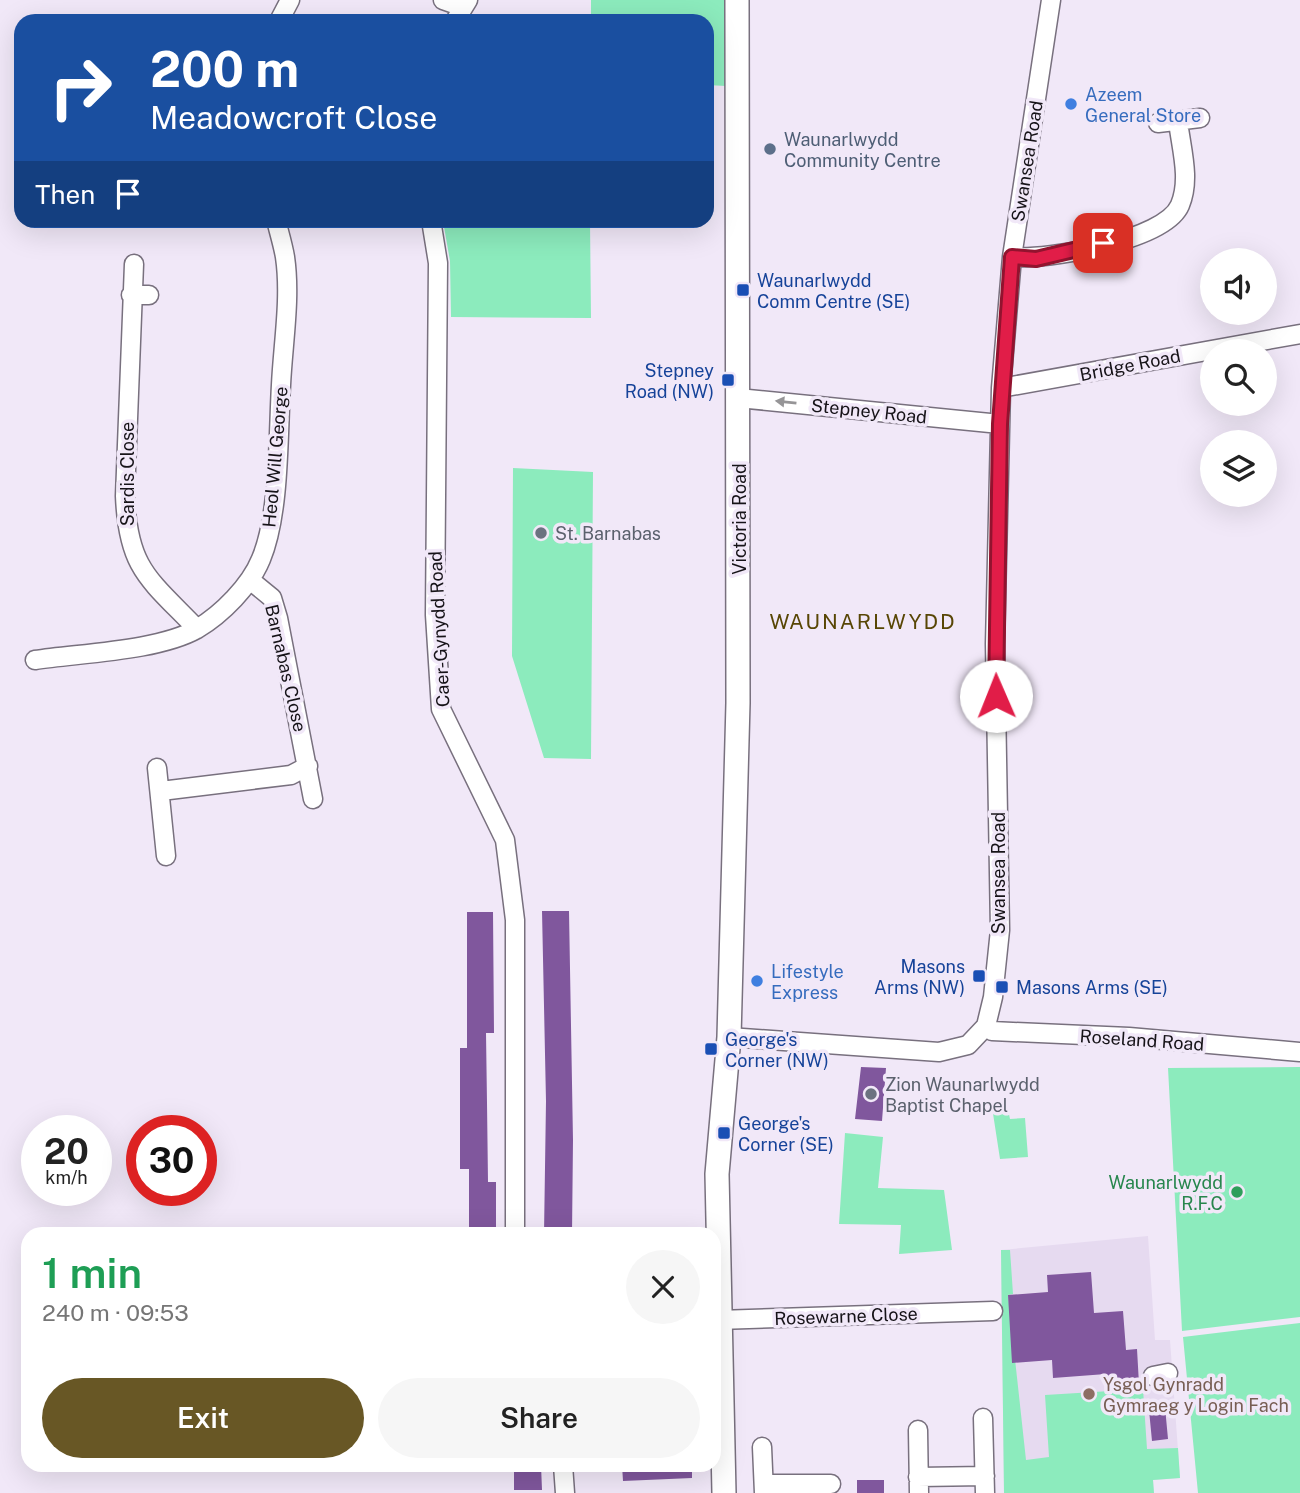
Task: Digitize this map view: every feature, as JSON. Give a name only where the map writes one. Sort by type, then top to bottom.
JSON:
[{"type":"main road","name":"Victoria Road","points":[[729,1037],[738,703],[737,0]]},
{"type":"main road","points":[[717,1227],[717,1174],[729,1037]]},
{"type":"main road","points":[[721,1406],[724,1493]]},
{"type":"street","points":[[443,0],[462,9]]},
{"type":"street","name":"Swansea Road","points":[[985,1026],[993,998],[1000,930],[995,644],[1001,388],[1012,257],[1051,0]]},
{"type":"street","points":[[1158,123],[1200,118]]},
{"type":"street","points":[[1012,257],[1036,259],[1135,236],[1147,233],[1170,219],[1179,208],[1186,187],[1178,121]]},
{"type":"street","name":"Heol Will George","points":[[35,660],[164,642],[197,629],[226,606],[250,580],[261,560],[269,535],[275,484],[286,295],[285,257],[278,228]]},
{"type":"street","name":"Caer-Gynydd Road","points":[[432,228],[438,263],[434,551],[441,709],[505,840],[512,878],[515,920],[515,1227]]},
{"type":"street","name":"Sardis Close","points":[[134,264],[140,295],[126,530],[133,556],[147,576],[197,629]]},
{"type":"street","name":"Bridge Road","points":[[1001,388],[1300,334]]},
{"type":"street","name":"Stepney Road","points":[[738,398],[1000,424]]},
{"type":"street","name":"Barnabas Close","points":[[250,580],[272,598],[275,608],[313,799]]},
{"type":"street","points":[[161,791],[291,775],[308,766]]},
{"type":"street","points":[[157,768],[166,856]]},
{"type":"street","points":[[729,1037],[939,1052],[968,1045],[985,1026]]},
{"type":"street","name":"Roseland Road","points":[[985,1026],[992,1031],[1129,1037],[1300,1052]]},
{"type":"street","name":"Rosewarne Close","points":[[721,1320],[974,1304],[993,1311]]},
{"type":"street","points":[[918,1430],[919,1485],[985,1484],[983,1418]]},
{"type":"street","points":[[762,1447],[764,1488],[831,1484]]},
{"type":"street","points":[[564,1472],[565,1493]]},
{"type":"shaded area","name":"Ysgol Gynradd Gymraeg y Login Fach","points":[[1148,1236],[1155,1340],[1170,1340],[1180,1478],[1153,1480],[1154,1493],[1004,1493],[1001,1250]]},
{"type":"green space","points":[[591,0],[725,0],[726,86],[714,85],[714,14],[591,14]]},
{"type":"green space","points":[[444,228],[590,228],[591,318],[451,317],[450,261]]},
{"type":"green space","points":[[513,468],[593,472],[591,759],[544,758],[512,656]]},
{"type":"green space","name":"Waunarlwydd R.F.C","points":[[1300,1067],[1300,1317],[1182,1331],[1168,1068]]},
{"type":"green space","points":[[1007,1105],[1010,1119],[1025,1118],[1028,1157],[1000,1159],[992,1107]]},
{"type":"green space","points":[[845,1133],[883,1137],[878,1188],[944,1190],[952,1250],[899,1254],[901,1225],[839,1224]]},
{"type":"green space","points":[[1001,1250],[1010,1250],[1013,1294],[1008,1295],[1026,1460],[1049,1457],[1045,1395],[1143,1389],[1147,1449],[1178,1448],[1180,1478],[1153,1480],[1154,1493],[1004,1493]]},
{"type":"green space","points":[[1300,1323],[1300,1493],[1198,1493],[1183,1337]]},
{"type":"building","points":[[542,911],[569,911],[572,1227],[544,1227],[546,1101]]},
{"type":"building","points":[[467,912],[493,912],[494,1033],[486,1033],[488,1182],[496,1182],[496,1227],[469,1227],[469,1169],[460,1169],[460,1048],[467,1048]]},
{"type":"building","name":"Zion Waunarlwydd Baptist Chapel","points":[[861,1067],[886,1068],[882,1121],[855,1119]]},
{"type":"building","points":[[1091,1272],[1094,1313],[1123,1311],[1126,1350],[1137,1349],[1139,1384],[1107,1386],[1106,1374],[1053,1378],[1052,1360],[1012,1363],[1008,1295],[1048,1292],[1047,1275]]},
{"type":"building","points":[[1165,1407],[1168,1439],[1152,1441],[1149,1410]]},
{"type":"building","points":[[514,1472],[541,1472],[542,1490],[514,1490]]},
{"type":"building","points":[[622,1472],[692,1472],[692,1478],[623,1481]]},
{"type":"building","points":[[857,1480],[884,1480],[884,1493],[857,1493]]},
{"type":"place","name":"Azeem General Store","points":[[1071,104]]},
{"type":"place","name":"Waunarlwydd Community Centre","points":[[770,149]]},
{"type":"place","name":"Waunarlwydd Comm Centre (SE)","points":[[743,290]]},
{"type":"place","name":"Stepney Road (NW)","points":[[728,380]]},
{"type":"place","name":"St. Barnabas","points":[[541,533]]},
{"type":"place","name":"Masons Arms (NW)","points":[[979,976]]},
{"type":"place","name":"Lifestyle Express","points":[[757,981]]},
{"type":"place","name":"Masons Arms (SE)","points":[[1002,987]]},
{"type":"place","name":"George's Corner (NW)","points":[[711,1049]]},
{"type":"place","name":"Zion Waunarlwydd Baptist Chapel","points":[[871,1094]]},
{"type":"place","name":"George's Corner (SE)","points":[[724,1133]]},
{"type":"place","name":"Waunarlwydd R.F.C","points":[[1237,1192]]},
{"type":"place","name":"Ysgol Gynradd Gymraeg y Login Fach","points":[[1089,1394]]},
{"type":"district","name":"WAUNARLWYDD","points":[[863,621]]},
{"type":"route","points":[[996,696],[1001,388],[1012,257],[1036,259],[1103,243]]}]
